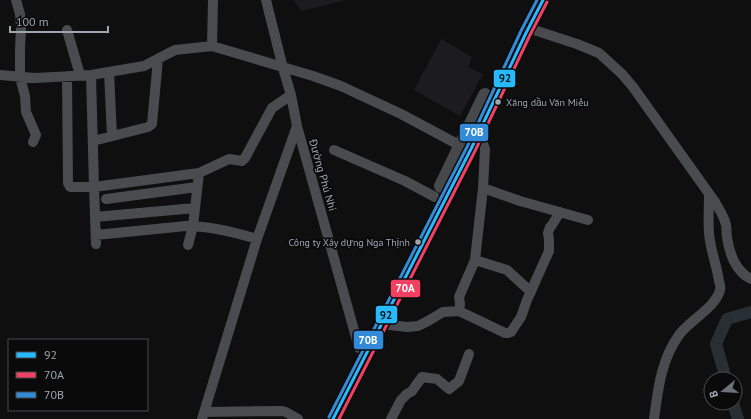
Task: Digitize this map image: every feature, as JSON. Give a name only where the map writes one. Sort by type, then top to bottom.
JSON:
[{"type":"highway","points":[[333,419],[363,350],[435,197],[533,0]]},
{"type":"highway","points":[[324,419],[363,350],[381,324],[476,138],[528,28],[543,0]]},
{"type":"street","points":[[16,0],[20,14],[21,27],[20,77],[25,96],[26,112],[36,136],[32,142]]},
{"type":"street","points":[[212,46],[213,0]]},
{"type":"street","name":"Đường Phú Nhi","points":[[266,0],[291,95],[297,126],[363,350]]},
{"type":"street","points":[[528,28],[599,53],[622,74],[633,87],[721,213],[726,226],[731,255],[738,269],[751,279]]},
{"type":"street","points":[[67,30],[80,75]]},
{"type":"street","points":[[0,76],[35,78],[109,72],[144,66],[175,50],[212,46],[313,76],[341,86],[402,114],[461,146]]},
{"type":"street","points":[[92,141],[148,127],[152,124],[158,59]]},
{"type":"street","points":[[109,72],[112,136]]},
{"type":"street","points":[[91,74],[96,239],[186,226],[230,231],[257,239]]},
{"type":"street","points":[[67,76],[68,183],[72,187],[94,187],[199,172],[229,158],[242,161],[272,108],[291,95]]},
{"type":"street","points":[[297,126],[257,239],[203,415],[282,411],[298,419]]},
{"type":"street","points":[[459,311],[459,297],[475,260],[483,188],[485,149],[482,141],[476,138]]},
{"type":"street","points":[[334,150],[405,181],[435,197]]},
{"type":"street","points":[[188,245],[193,226],[199,172]]},
{"type":"street","points":[[106,199],[197,187]]},
{"type":"street","points":[[483,188],[520,201],[588,220]]},
{"type":"street","points":[[654,419],[659,382],[663,365],[670,349],[680,334],[717,297],[721,289],[709,234],[709,194]]},
{"type":"street","points":[[95,216],[195,208]]},
{"type":"street","points":[[381,324],[407,327],[418,326],[443,312],[459,311],[505,333],[510,333],[521,317],[549,251],[548,234],[550,227],[560,212]]},
{"type":"street","points":[[475,260],[507,270],[531,292]]},
{"type":"street","points":[[391,419],[401,400],[412,391],[422,377],[437,379],[449,389],[459,381],[469,354]]},
{"type":"shaded area","points":[[294,0],[347,0],[301,11]]},
{"type":"shaded area","points":[[441,39],[472,57],[468,67],[483,74],[460,116],[414,90]]},
{"type":"waterway","points":[[724,371],[716,344],[727,319],[751,312]]},
{"type":"waterway","points":[[736,411],[738,419]]},
{"type":"transit line","name":"70B","points":[[329,417],[467,147],[537,0]]},
{"type":"transit line","name":"92","points":[[333,419],[471,149],[543,0]]},
{"type":"transit line","name":"70A","points":[[339,419],[475,151],[547,2]]},
{"type":"place","name":"Xăng dầu Văn Miếu","points":[[498,102]]},
{"type":"place","name":"Công ty Xây dựng Nga Thịnh","points":[[418,242]]}]
